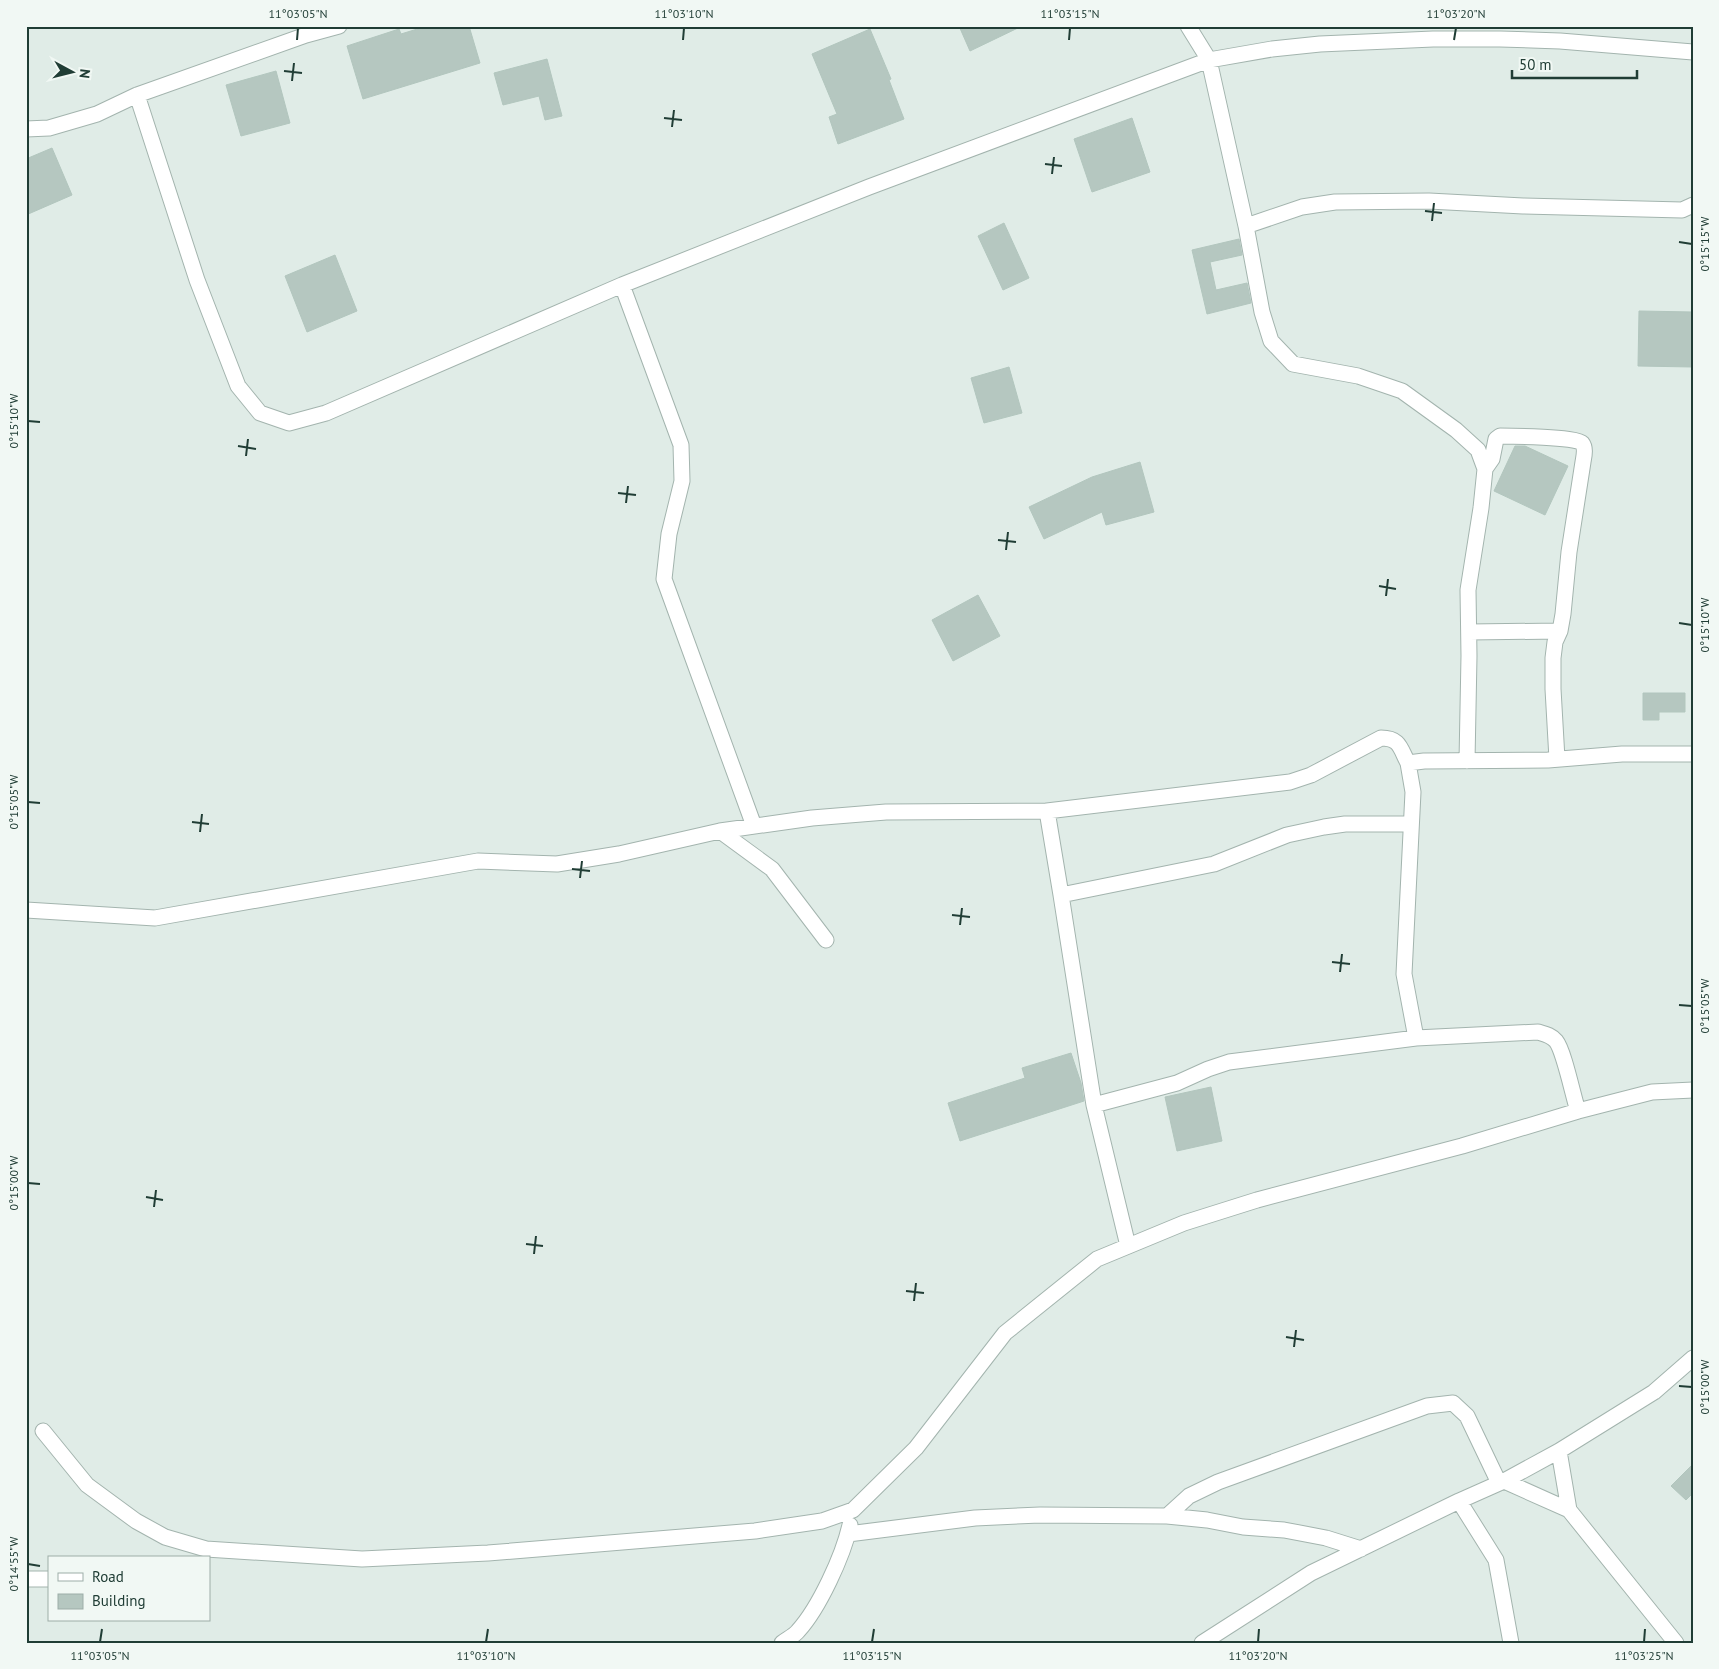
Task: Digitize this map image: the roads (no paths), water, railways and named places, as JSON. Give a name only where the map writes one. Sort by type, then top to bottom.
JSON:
[{"type":"street","points":[[26,129],[49,128],[97,114],[137,95],[306,35],[339,26]]},
{"type":"street","points":[[1188,26],[1209,60],[1246,226],[1262,312],[1271,341],[1293,364],[1358,376],[1402,391],[1456,430],[1478,450],[1485,469],[1468,590],[1467,761]]},
{"type":"street","points":[[137,95],[197,280],[238,386],[260,413],[289,423],[326,413],[622,285],[869,186],[1209,60],[1272,49],[1366,42],[1500,38],[1560,34],[1693,52]]},
{"type":"street","points":[[1246,226],[1302,207],[1335,202],[1429,201],[1523,206],[1682,210],[1693,205]]},
{"type":"street","points":[[622,285],[681,445],[682,481],[669,534],[664,579],[754,826]]},
{"type":"street","points":[[1485,469],[1492,459],[1496,439],[1500,436],[1556,438],[1580,441],[1583,444],[1583,462],[1569,552],[1560,631],[1556,642],[1554,658],[1553,689],[1557,759]]},
{"type":"street","points":[[1469,632],[1560,631]]},
{"type":"street","points":[[26,910],[155,918],[478,861],[557,864],[619,854],[720,831],[812,818],[886,812],[1047,811],[1290,782],[1312,776],[1381,738],[1390,738],[1397,741],[1408,763],[1413,792],[1404,974],[1416,1038]]},
{"type":"street","points":[[1408,763],[1557,759],[1622,754],[1693,754]]},
{"type":"street","points":[[1047,811],[1094,1105],[1128,1246]]},
{"type":"street","points":[[1061,895],[1214,864],[1287,835],[1324,827],[1345,824],[1411,824]]},
{"type":"street","points":[[720,831],[772,869],[826,940]]},
{"type":"street","points":[[1094,1105],[1177,1083],[1229,1062],[1416,1038],[1538,1032],[1547,1034],[1556,1041],[1578,1111]]},
{"type":"street","points":[[43,1431],[87,1485],[136,1521],[165,1537],[206,1549],[362,1559],[488,1553],[755,1531],[822,1521],[853,1510],[916,1448],[1005,1332],[1097,1259],[1184,1223],[1257,1200],[1462,1146],[1578,1111],[1652,1092],[1693,1090]]},
{"type":"street","points":[[1202,1643],[1311,1573],[1502,1482],[1560,1450],[1654,1392],[1693,1358]]},
{"type":"street","points":[[1167,1516],[1189,1496],[1218,1482],[1427,1406],[1453,1404],[1467,1416],[1502,1482],[1569,1510],[1676,1643]]},
{"type":"street","points":[[1560,1450],[1569,1510]]},
{"type":"street","points":[[1459,1501],[1496,1560],[1511,1643]]},
{"type":"street","points":[[782,1643],[797,1632],[816,1606],[835,1567],[848,1534],[853,1510]]},
{"type":"street","points":[[848,1534],[975,1518],[1040,1515],[1167,1516],[1207,1520],[1243,1527],[1284,1530],[1326,1538],[1361,1548]]},
{"type":"street","points":[[26,1579],[48,1579]]}]
